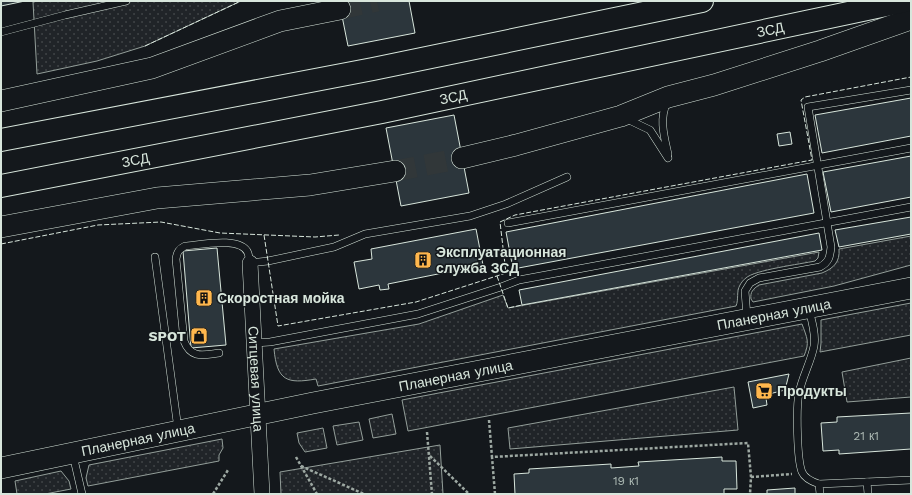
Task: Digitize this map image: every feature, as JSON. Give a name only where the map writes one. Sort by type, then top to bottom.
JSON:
[{"type":"highway","points":[[1,140],[373,69],[702,1]]},
{"type":"highway","name":"ЗСД","points":[[1,186],[374,113],[905,1]]},
{"type":"main road","points":[[1,101],[152,68],[280,21],[340,9]]},
{"type":"main road","points":[[462,158],[516,145],[621,116],[668,97],[714,85],[911,20]]},
{"type":"main road","points":[[820,51],[911,36]]},
{"type":"main road","points":[[1,227],[158,198],[310,185],[395,171]]},
{"type":"main road","name":"Планерная улица","points":[[1,468],[258,414],[906,288]]},
{"type":"street","name":"Ситцевая улица","points":[[250,263],[262,494]]},
{"type":"lane","points":[[1,32],[126,1]]},
{"type":"lane","points":[[748,319],[745,303],[745,291],[750,284],[759,278],[820,267],[827,262],[831,256],[831,247],[808,108],[911,90]]},
{"type":"lane","points":[[621,116],[650,130],[668,158],[662,125],[663,110],[668,97]]},
{"type":"lane","points":[[508,223],[911,148]]},
{"type":"lane","points":[[219,353],[201,355],[193,353],[187,348],[184,341],[176,258],[177,252],[180,248],[185,246],[230,242],[242,247],[248,252],[250,263],[268,261],[334,247],[365,234],[470,216],[506,204],[567,177]]},
{"type":"lane","points":[[254,343],[270,342],[418,314],[519,280],[911,207]]},
{"type":"lane","points":[[155,257],[178,431]]},
{"type":"lane","points":[[809,308],[814,345],[799,394],[798,415],[799,460],[803,474],[810,481],[819,484],[911,480]]},
{"type":"lane","points":[[73,453],[82,494]]},
{"type":"lane","points":[[867,482],[868,494]]},
{"type":"lane","points":[[819,484],[820,494]]},
{"type":"path","points":[[489,420],[495,494]]},
{"type":"path","points":[[427,432],[432,494]]},
{"type":"path","points":[[492,457],[748,443],[751,477],[750,494]]},
{"type":"path","points":[[430,456],[469,494]]},
{"type":"path","points":[[296,457],[317,494]]},
{"type":"path","points":[[301,466],[364,494]]},
{"type":"path","points":[[213,494],[228,470]]},
{"type":"path","points":[[751,477],[803,474]]},
{"type":"shaded area","points":[[241,1],[145,46],[97,61],[37,74],[33,2]]},
{"type":"shaded area","points":[[911,236],[911,265],[834,286],[753,302],[751,299],[752,291],[759,285],[826,271],[833,267],[837,261],[839,249]]},
{"type":"shaded area","points":[[819,252],[818,258],[815,261],[758,272],[751,275],[741,283],[736,306],[318,386],[316,379],[298,381],[285,378],[281,374],[275,360],[274,349],[419,324],[503,295],[508,308]]},
{"type":"shaded area","points":[[911,303],[911,335],[820,352],[821,320]]},
{"type":"shaded area","points":[[802,324],[807,340],[807,347],[804,356],[408,431],[402,400]]},
{"type":"shaded area","points":[[911,358],[911,397],[847,402],[842,372]]},
{"type":"shaded area","points":[[734,387],[738,430],[510,449],[508,428]]},
{"type":"shaded area","points":[[392,414],[396,434],[373,438],[369,419]]},
{"type":"shaded area","points":[[359,422],[363,440],[337,445],[333,426]]},
{"type":"shaded area","points":[[323,428],[327,448],[305,452],[299,443],[297,433]]},
{"type":"shaded area","points":[[222,439],[223,448],[219,455],[219,461],[88,486],[86,478],[89,465]]},
{"type":"shaded area","points":[[440,445],[443,494],[281,494],[280,472]]},
{"type":"shaded area","points":[[61,471],[69,481],[71,489],[45,494],[17,494],[15,481]]},
{"type":"building","points":[[1,1],[25,1],[1,6]]},
{"type":"building","points":[[339,1],[409,1],[415,33],[348,46]]},
{"type":"building","points":[[911,98],[911,136],[822,153],[815,115]]},
{"type":"building","points":[[454,115],[469,193],[401,206],[386,128]]},
{"type":"building","points":[[790,132],[792,144],[779,146],[777,134]]},
{"type":"building","points":[[911,156],[911,197],[831,212],[823,172]]},
{"type":"building","points":[[807,174],[814,213],[513,269],[506,232]]},
{"type":"building","points":[[911,217],[911,234],[839,247],[835,230]]},
{"type":"building","name":"Эксплуатационная служба ЗСД","points":[[476,229],[483,265],[388,284],[389,289],[380,290],[379,285],[359,289],[354,262],[372,259],[371,249]]},
{"type":"building","points":[[819,233],[822,250],[522,305],[519,290]]},
{"type":"building","name":"Скоростная мойка","points":[[217,248],[226,345],[191,348],[183,251]]},
{"type":"building","name":"Продукты","points":[[789,374],[785,390],[773,393],[766,398],[767,405],[753,408],[748,382]]},
{"type":"building","points":[[911,413],[911,449],[839,454],[839,450],[823,451],[821,423],[837,422],[837,417]]},
{"type":"building","points":[[722,457],[722,461],[736,461],[737,489],[724,489],[724,494],[515,494],[514,474],[529,473],[529,469],[611,464],[611,468],[639,466],[638,462]]},
{"type":"building","points":[[795,488],[795,494],[767,494],[767,490]]},
{"type":"tunnel","points":[[340,9],[377,1]]},
{"type":"tunnel","points":[[395,171],[462,158]]},
{"type":"fence","points":[[145,46],[241,1]]},
{"type":"fence","points":[[264,235],[278,326],[416,302],[506,273],[500,222],[515,215],[812,160],[801,100],[805,97],[911,77]]},
{"type":"fence","points":[[1,244],[98,225],[161,222],[220,233],[315,237],[339,235]]},
{"type":"fence","points":[[497,276],[508,308],[522,305]]},
{"type":"place","name":"Эксплуатационная служба ЗСД","points":[[423,260]]},
{"type":"place","name":"Скоростная мойка","points":[[204,298]]},
{"type":"place","name":"SPOT","points":[[199,336]]},
{"type":"place","name":"Продукты","points":[[764,391]]}]
